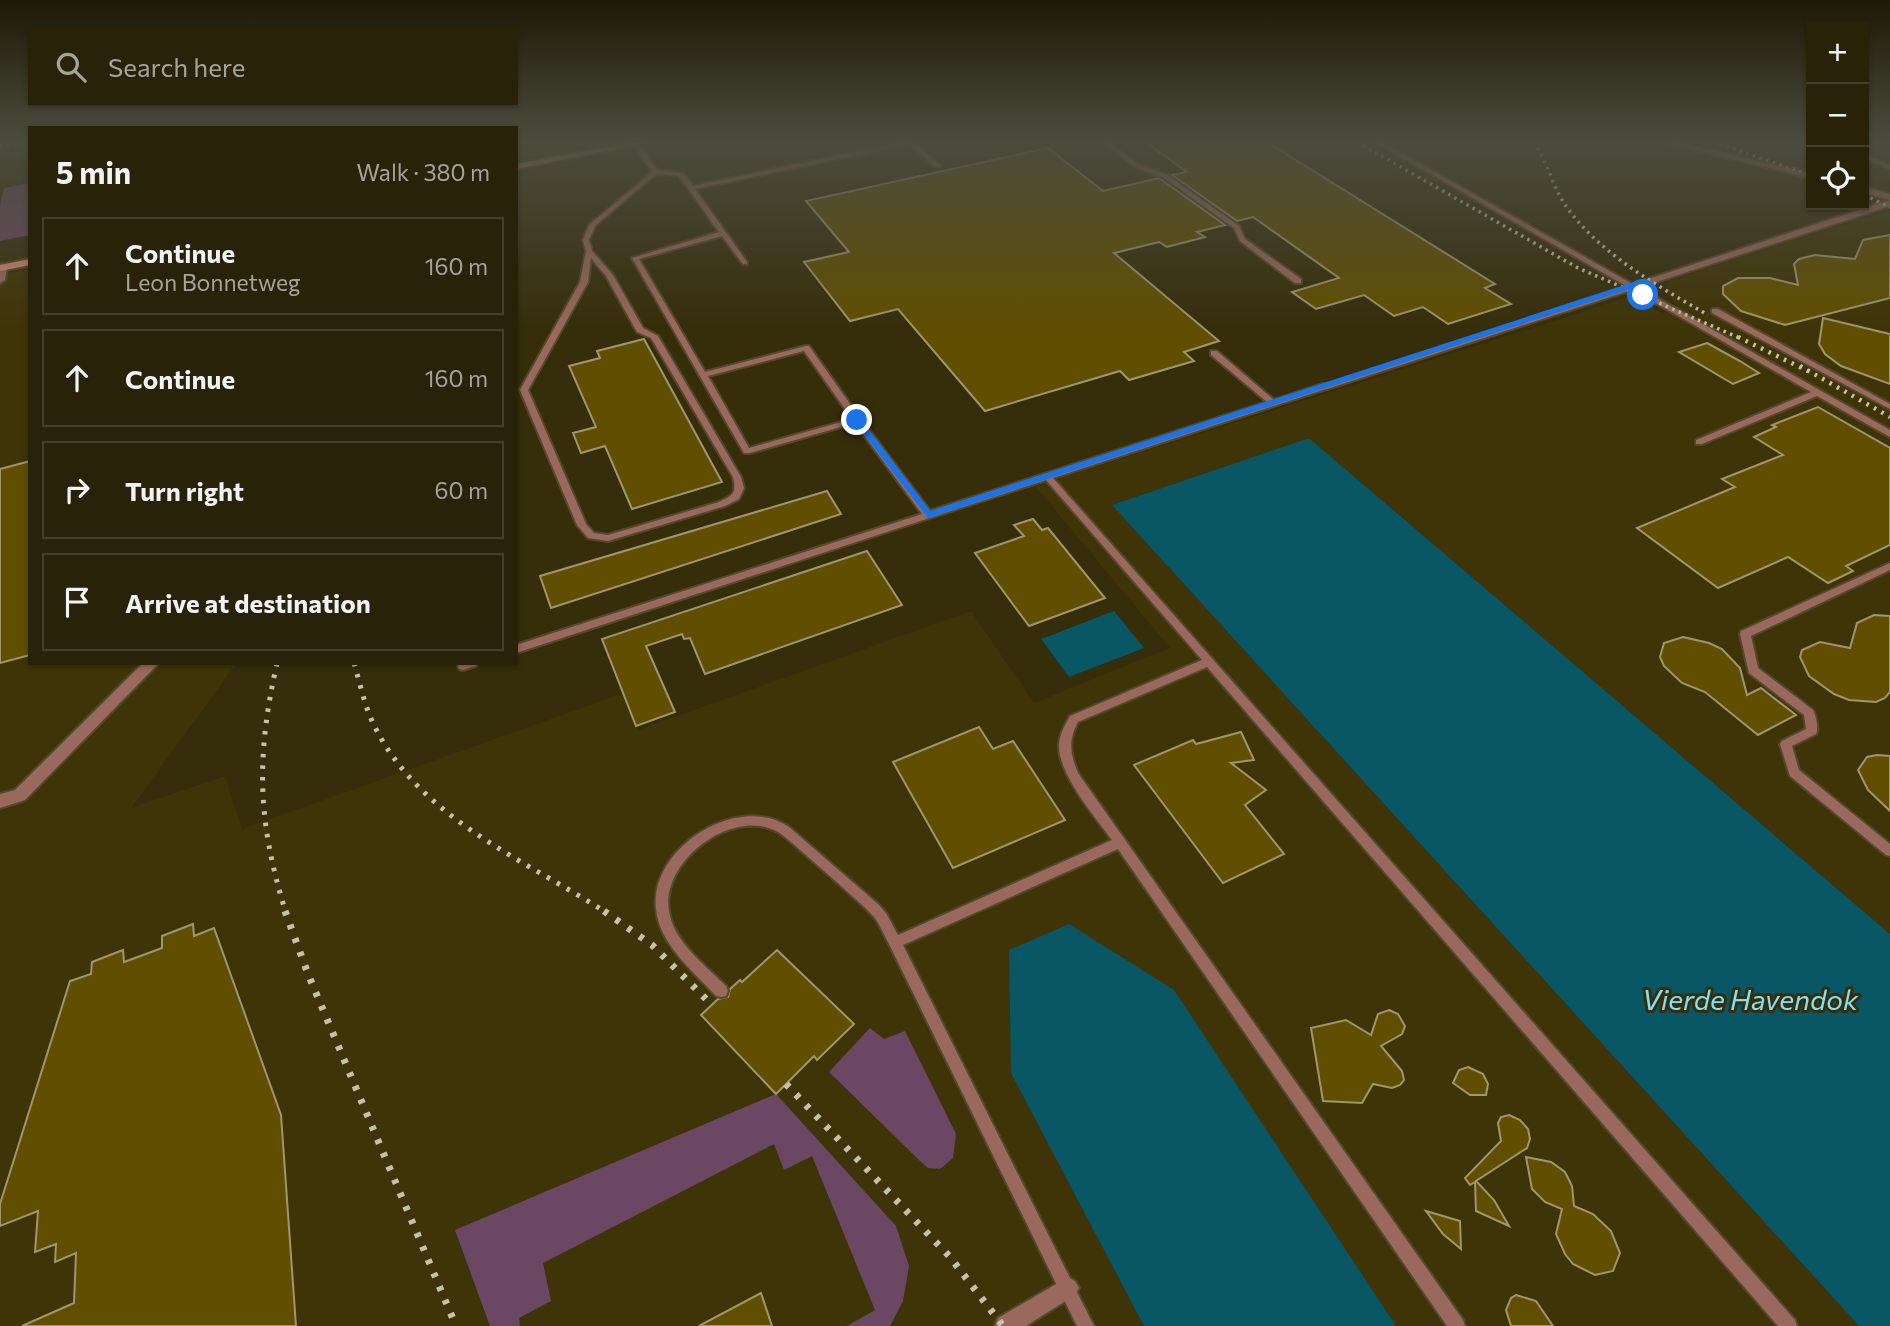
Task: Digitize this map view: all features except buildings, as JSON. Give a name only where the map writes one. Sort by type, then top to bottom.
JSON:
[{"type":"main road","points":[[1,267],[28,262]]},
{"type":"street","points":[[1326,386],[1887,204]]},
{"type":"street","points":[[0,281],[1,267]]},
{"type":"street","points":[[0,801],[20,795],[150,665]]},
{"type":"street","points":[[1006,1326],[1068,1289]]},
{"type":"lane","points":[[589,251],[609,275],[640,330],[654,336],[737,477],[740,488],[737,497],[722,504],[608,538],[591,536],[582,525],[524,390],[584,282],[589,251],[586,240],[592,225],[617,204]]},
{"type":"lane","points":[[703,204],[745,263]]},
{"type":"lane","points":[[1204,204],[1237,227],[1241,240],[1298,281]]},
{"type":"lane","points":[[1486,204],[1890,435]]},
{"type":"lane","points":[[724,233],[635,258],[747,451],[857,420]]},
{"type":"lane","points":[[1716,311],[1890,407]]},
{"type":"lane","points":[[703,375],[806,348],[928,515]]},
{"type":"lane","points":[[1214,353],[1273,403]]},
{"type":"lane","points":[[518,648],[1326,386]]},
{"type":"lane","points":[[1699,442],[1816,393]]},
{"type":"lane","points":[[1047,476],[1789,1326]]},
{"type":"lane","points":[[1890,566],[1745,634],[1752,670],[1809,713],[1812,731],[1786,744],[1794,773],[1890,851]]},
{"type":"lane","points":[[1210,661],[1074,719],[1065,735],[1064,753],[1073,775],[1457,1326]]},
{"type":"lane","points":[[721,991],[668,931],[661,908],[663,887],[671,868],[706,836],[730,826],[755,821],[778,826],[878,912],[1086,1326]]},
{"type":"lane","points":[[895,942],[1121,842]]},
{"type":"shaded area","points":[[1,204],[28,204],[28,235],[0,241]]},
{"type":"shaded area","points":[[1890,210],[1890,934],[1309,438],[1112,505],[1859,1326],[0,1326],[0,275],[28,269],[28,665],[236,665],[131,808],[225,776],[242,829],[624,693],[638,730],[971,611],[1034,703],[1170,648],[1035,486],[1623,299],[1641,301],[1664,314],[1679,309],[1665,291],[1668,281]]},
{"type":"shaded area","points":[[870,1028],[884,1039],[905,1031],[956,1134],[953,1158],[940,1169],[928,1168],[829,1072]]},
{"type":"shaded area","points":[[776,1094],[896,1226],[909,1266],[903,1301],[890,1326],[847,1326],[875,1310],[812,1156],[784,1170],[774,1144],[543,1263],[551,1301],[519,1318],[520,1326],[490,1326],[455,1230]]},
{"type":"water","name":"Vierde Havendok","points":[[1309,438],[1890,934],[1890,1326],[1859,1326],[1112,505]]},
{"type":"water","points":[[1114,611],[1144,648],[1069,677],[1041,639]]},
{"type":"water","points":[[1069,924],[1174,990],[1396,1326],[1144,1326],[1011,1073],[1009,950]]},
{"type":"railway","points":[[1466,204],[1578,268],[1742,339]]},
{"type":"railway","points":[[1565,204],[1582,226],[1614,256],[1708,315]]},
{"type":"railway","points":[[1883,204],[1890,207]]},
{"type":"railway","points":[[1738,337],[1808,371]]},
{"type":"railway","points":[[1800,366],[1890,417]]},
{"type":"railway","points":[[277,665],[265,729],[263,788],[269,848],[286,913]]},
{"type":"railway","points":[[355,665],[369,714],[388,749],[412,780],[440,807],[472,831],[606,912]]},
{"type":"railway","points":[[285,911],[308,974],[456,1326]]},
{"type":"railway","points":[[606,912],[652,945],[712,1005]]},
{"type":"railway","points":[[786,1084],[950,1257],[1003,1326]]},
{"type":"route","points":[[857,420],[928,515],[1630,286],[1643,295]]}]
